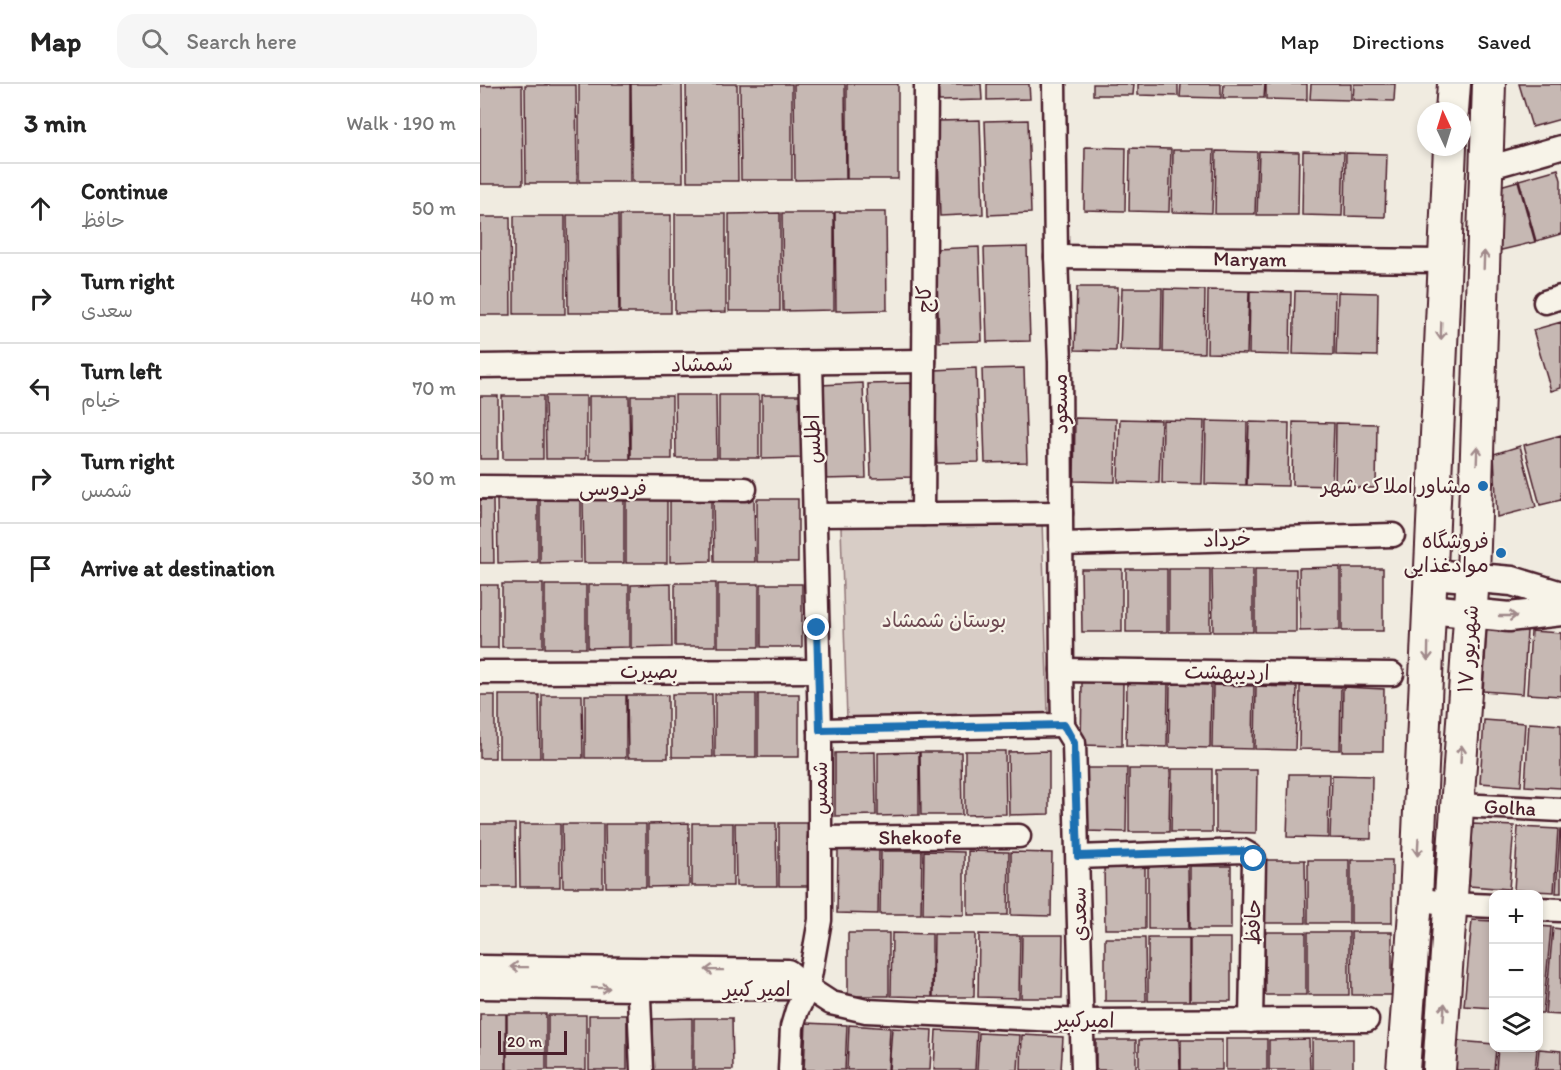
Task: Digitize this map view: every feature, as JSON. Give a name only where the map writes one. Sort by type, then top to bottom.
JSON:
[{"type":"main road","points":[[1453,102],[1454,84]]},
{"type":"main road","name":"۱۷ شهریور","points":[[1439,1070],[1473,576],[1489,84]]},
{"type":"main road","name":"۱۷ شهریور","points":[[1403,1070],[1416,899],[1450,156]]},
{"type":"street","name":"کاج","points":[[924,514],[926,84]]},
{"type":"street","name":"مسعود","points":[[1054,84],[1064,725]]},
{"type":"street","points":[[1487,168],[1561,147]]},
{"type":"street","name":"Maryam","points":[[1056,257],[1444,261]]},
{"type":"street","name":"شمشاد","points":[[480,366],[924,361]]},
{"type":"street","name":"اطلس","points":[[811,363],[815,515]]},
{"type":"street","name":"فردوسی","points":[[480,487],[745,489]]},
{"type":"street","points":[[815,515],[1061,513]]},
{"type":"street","name":"شمس","points":[[790,1070],[792,1027],[797,1010],[808,988],[820,920],[820,730],[815,515]]},
{"type":"street","name":"خرداد","points":[[1061,544],[1393,535]]},
{"type":"street","points":[[1432,574],[1512,581],[1561,596]]},
{"type":"street","points":[[1429,609],[1509,618],[1561,611]]},
{"type":"street","name":"اردیبهشت","points":[[1062,670],[1392,674]]},
{"type":"street","name":"بصیرت","points":[[480,672],[817,671]]},
{"type":"street","points":[[820,730],[1064,725]]},
{"type":"street","name":"سعدی","points":[[1064,725],[1074,743],[1083,1070]]},
{"type":"street","name":"Golha","points":[[1459,805],[1561,810]]},
{"type":"street","name":"Shekoofe","points":[[820,838],[1019,836]]},
{"type":"street","name":"حافظ","points":[[1078,856],[1243,851],[1250,855],[1254,859],[1251,1021]]},
{"type":"street","points":[[1416,899],[1489,906]]},
{"type":"street","points":[[1543,909],[1561,910]]},
{"type":"street","name":"امیر کبیر","points":[[480,967],[638,979],[808,988]]},
{"type":"street","points":[[638,979],[642,1070]]},
{"type":"street","name":"امیر کبیر","points":[[480,987],[638,979]]},
{"type":"street","name":"امیرکبیر","points":[[808,988],[831,1004],[866,1011],[1082,1021],[1367,1020]]},
{"type":"green space","name":"بوستان شمشاد","points":[[1042,520],[1048,713],[847,720],[841,527]]},
{"type":"building","points":[[579,84],[630,84],[630,182],[579,182]]},
{"type":"building","points":[[631,84],[682,84],[683,182],[632,182]]},
{"type":"building","points":[[686,84],[737,84],[738,181],[687,181]]},
{"type":"building","points":[[740,84],[792,84],[792,180],[741,180]]},
{"type":"building","points":[[794,84],[845,84],[846,179],[795,180]]},
{"type":"building","points":[[847,84],[898,84],[898,179],[847,179]]},
{"type":"building","points":[[938,84],[981,84],[982,100],[939,101]]},
{"type":"building","points":[[987,84],[1029,84],[1030,99],[987,100]]},
{"type":"building","points":[[1093,84],[1134,84],[1133,95],[1093,95]]},
{"type":"building","points":[[1138,84],[1178,84],[1178,96],[1138,95]]},
{"type":"building","points":[[1181,84],[1221,84],[1221,98],[1180,97]]},
{"type":"building","points":[[1224,84],[1265,84],[1264,98],[1223,98]]},
{"type":"building","points":[[1266,84],[1307,84],[1307,100],[1266,99]]},
{"type":"building","points":[[1311,84],[1351,84],[1351,100],[1310,99]]},
{"type":"building","points":[[1354,84],[1395,84],[1394,101],[1353,100]]},
{"type":"building","points":[[1519,84],[1561,84],[1561,119],[1532,127]]},
{"type":"building","points":[[522,85],[523,184],[480,184],[480,86]]},
{"type":"building","points":[[525,85],[576,85],[577,183],[526,183]]},
{"type":"building","points":[[980,120],[983,214],[940,216],[937,121]]},
{"type":"building","points":[[1028,120],[1031,213],[988,215],[985,121]]},
{"type":"building","points":[[1085,147],[1126,148],[1125,211],[1084,210]]},
{"type":"building","points":[[1130,148],[1171,149],[1169,212],[1129,211]]},
{"type":"building","points":[[1173,150],[1214,150],[1212,213],[1172,212]]},
{"type":"building","points":[[1216,151],[1257,152],[1255,214],[1215,214]]},
{"type":"building","points":[[1259,151],[1299,152],[1298,215],[1257,215]]},
{"type":"building","points":[[1303,151],[1344,152],[1342,216],[1302,215]]},
{"type":"building","points":[[1346,153],[1387,154],[1385,217],[1345,216]]},
{"type":"building","points":[[1558,169],[1561,180],[1561,234],[1536,241],[1519,180]]},
{"type":"building","points":[[1518,181],[1535,242],[1489,253],[1489,189]]},
{"type":"building","points":[[835,212],[886,212],[887,310],[836,311]]},
{"type":"building","points":[[780,213],[780,311],[729,311],[729,214]]},
{"type":"building","points":[[782,213],[834,213],[834,310],[783,311]]},
{"type":"building","points":[[675,214],[726,214],[726,312],[675,313]]},
{"type":"building","points":[[567,215],[618,215],[619,313],[568,313]]},
{"type":"building","points":[[620,215],[671,215],[671,313],[620,313]]},
{"type":"building","points":[[514,216],[565,216],[565,314],[514,314]]},
{"type":"building","points":[[480,217],[510,217],[511,315],[480,315]]},
{"type":"building","points":[[979,247],[982,341],[939,342],[936,249]]},
{"type":"building","points":[[1027,247],[1030,341],[987,342],[984,248]]},
{"type":"building","points":[[1077,287],[1118,287],[1116,351],[1075,350]]},
{"type":"building","points":[[1122,288],[1162,288],[1161,351],[1120,350]]},
{"type":"building","points":[[1164,289],[1205,290],[1204,353],[1163,352]]},
{"type":"building","points":[[1208,290],[1249,291],[1247,354],[1207,353]]},
{"type":"building","points":[[1250,291],[1291,292],[1290,355],[1249,354]]},
{"type":"building","points":[[1295,291],[1335,292],[1334,355],[1293,354]]},
{"type":"building","points":[[1338,292],[1378,293],[1377,356],[1336,355]]},
{"type":"building","points":[[1561,322],[1561,388],[1551,391],[1533,330]]},
{"type":"building","points":[[976,368],[979,462],[937,463],[934,370]]},
{"type":"building","points":[[1024,368],[1027,462],[985,463],[982,369]]},
{"type":"building","points":[[863,383],[866,478],[823,479],[820,385]]},
{"type":"building","points":[[911,383],[914,477],[871,478],[868,384]]},
{"type":"building","points":[[675,395],[716,395],[717,458],[676,458]]},
{"type":"building","points":[[719,395],[759,395],[759,458],[719,458]]},
{"type":"building","points":[[762,395],[802,395],[803,458],[762,459]]},
{"type":"building","points":[[480,396],[498,396],[498,459],[480,459]]},
{"type":"building","points":[[502,396],[543,396],[543,459],[503,459]]},
{"type":"building","points":[[545,396],[586,396],[586,459],[546,459]]},
{"type":"building","points":[[589,396],[629,396],[630,459],[589,459]]},
{"type":"building","points":[[631,396],[672,396],[672,459],[631,459]]},
{"type":"building","points":[[1075,418],[1116,419],[1115,482],[1074,481]]},
{"type":"building","points":[[1120,419],[1161,420],[1159,483],[1118,482]]},
{"type":"building","points":[[1163,420],[1204,421],[1202,484],[1162,483]]},
{"type":"building","points":[[1206,421],[1247,422],[1246,485],[1205,484]]},
{"type":"building","points":[[1249,422],[1289,423],[1288,486],[1247,485]]},
{"type":"building","points":[[1293,422],[1334,423],[1332,486],[1292,485]]},
{"type":"building","points":[[1336,423],[1377,424],[1376,488],[1335,487]]},
{"type":"building","points":[[1561,435],[1561,500],[1540,505],[1524,445]]},
{"type":"building","points":[[1520,446],[1536,507],[1497,517],[1494,454]]},
{"type":"building","points":[[711,498],[711,561],[670,562],[670,499]]},
{"type":"building","points":[[497,499],[538,499],[538,562],[498,563]]},
{"type":"building","points":[[624,499],[624,563],[584,563],[583,500]]},
{"type":"building","points":[[713,499],[754,499],[755,562],[714,562]]},
{"type":"building","points":[[757,499],[798,499],[798,562],[757,562]]},
{"type":"building","points":[[480,500],[493,500],[494,563],[480,563]]},
{"type":"building","points":[[540,500],[581,500],[581,562],[540,563]]},
{"type":"building","points":[[626,500],[667,500],[667,563],[626,563]]},
{"type":"building","points":[[1340,567],[1340,630],[1300,631],[1299,568]]},
{"type":"building","points":[[1342,568],[1383,568],[1383,631],[1342,631]]},
{"type":"building","points":[[1081,569],[1122,569],[1122,632],[1082,632]]},
{"type":"building","points":[[1126,569],[1167,569],[1167,632],[1126,632]]},
{"type":"building","points":[[1169,569],[1210,569],[1210,632],[1169,632]]},
{"type":"building","points":[[1212,569],[1253,569],[1253,632],[1213,632]]},
{"type":"building","points":[[1255,569],[1296,569],[1296,632],[1255,632]]},
{"type":"building","points":[[675,583],[716,583],[716,646],[675,646]]},
{"type":"building","points":[[502,584],[543,584],[543,647],[502,647]]},
{"type":"building","points":[[671,584],[672,647],[631,648],[631,585]]},
{"type":"building","points":[[718,584],[759,584],[759,647],[718,647]]},
{"type":"building","points":[[761,584],[802,584],[802,647],[761,647]]},
{"type":"building","points":[[480,585],[498,585],[498,648],[480,648]]},
{"type":"building","points":[[545,585],[586,585],[586,648],[545,648]]},
{"type":"building","points":[[588,585],[629,585],[629,647],[588,648]]},
{"type":"building","points":[[1487,628],[1527,631],[1523,694],[1483,691]]},
{"type":"building","points":[[1531,631],[1561,633],[1561,696],[1527,694]]},
{"type":"building","points":[[1082,682],[1123,683],[1122,746],[1081,745]]},
{"type":"building","points":[[1127,683],[1168,684],[1167,747],[1126,746]]},
{"type":"building","points":[[1170,684],[1211,685],[1210,748],[1169,747]]},
{"type":"building","points":[[1213,685],[1254,686],[1253,749],[1212,748]]},
{"type":"building","points":[[1256,686],[1297,687],[1295,750],[1255,749]]},
{"type":"building","points":[[1300,686],[1341,687],[1340,750],[1299,749]]},
{"type":"building","points":[[1343,687],[1384,689],[1383,751],[1342,751]]},
{"type":"building","points":[[672,694],[712,694],[713,757],[672,757]]},
{"type":"building","points":[[715,694],[756,694],[756,757],[715,757]]},
{"type":"building","points":[[758,694],[799,694],[799,757],[758,757]]},
{"type":"building","points":[[480,695],[495,695],[495,758],[480,758]]},
{"type":"building","points":[[499,695],[539,695],[540,758],[499,758]]},
{"type":"building","points":[[542,695],[582,695],[583,758],[542,758]]},
{"type":"building","points":[[585,695],[626,695],[626,758],[585,758]]},
{"type":"building","points":[[627,695],[668,695],[668,758],[628,758]]},
{"type":"building","points":[[1484,720],[1525,723],[1521,786],[1480,783]]},
{"type":"building","points":[[1529,723],[1561,725],[1561,788],[1525,786]]},
{"type":"building","points":[[965,751],[1005,751],[1006,814],[965,815]]},
{"type":"building","points":[[1049,751],[1049,814],[1009,815],[1008,752]]},
{"type":"building","points":[[875,752],[876,815],[835,816],[835,753]]},
{"type":"building","points":[[919,752],[919,815],[878,816],[878,753]]},
{"type":"building","points":[[920,752],[961,752],[962,815],[921,815]]},
{"type":"building","points":[[1086,768],[1127,768],[1126,832],[1085,831]]},
{"type":"building","points":[[1129,769],[1170,769],[1169,832],[1129,832]]},
{"type":"building","points":[[1172,769],[1212,769],[1212,832],[1171,832]]},
{"type":"building","points":[[1216,770],[1257,770],[1256,833],[1216,832]]},
{"type":"building","points":[[1289,774],[1329,774],[1328,838],[1287,837]]},
{"type":"building","points":[[1332,775],[1372,776],[1371,839],[1330,838]]},
{"type":"building","points":[[689,823],[689,886],[648,887],[648,824]]},
{"type":"building","points":[[692,823],[733,823],[733,886],[692,886]]},
{"type":"building","points":[[735,823],[776,823],[777,886],[736,886]]},
{"type":"building","points":[[779,823],[820,823],[820,886],[779,886]]},
{"type":"building","points":[[480,824],[515,824],[516,887],[480,887]]},
{"type":"building","points":[[519,824],[560,824],[560,887],[520,887]]},
{"type":"building","points":[[562,824],[603,824],[603,887],[563,887]]},
{"type":"building","points":[[605,824],[646,824],[646,887],[606,887]]},
{"type":"building","points":[[1473,824],[1514,826],[1509,889],[1469,886]]},
{"type":"building","points":[[1518,827],[1558,829],[1554,892],[1514,890]]},
{"type":"building","points":[[1560,830],[1561,893],[1556,893]]},
{"type":"building","points":[[838,850],[879,851],[878,914],[837,913]]},
{"type":"building","points":[[881,851],[922,851],[921,914],[880,914]]},
{"type":"building","points":[[924,851],[964,852],[964,915],[923,914]]},
{"type":"building","points":[[968,851],[1009,852],[1008,915],[968,915]]},
{"type":"building","points":[[1011,852],[1052,853],[1051,916],[1011,915]]},
{"type":"building","points":[[1265,860],[1305,860],[1306,923],[1265,923]]},
{"type":"building","points":[[1308,860],[1349,860],[1349,923],[1308,923]]},
{"type":"building","points":[[1351,860],[1392,860],[1392,923],[1351,923]]},
{"type":"building","points":[[1104,866],[1145,866],[1145,929],[1105,929]]},
{"type":"building","points":[[1148,866],[1188,866],[1189,929],[1148,929]]},
{"type":"building","points":[[1190,866],[1231,866],[1231,929],[1190,929]]},
{"type":"building","points":[[1472,920],[1489,921],[1489,1008],[1464,1006]]},
{"type":"building","points":[[1543,926],[1551,927],[1543,1013]]},
{"type":"building","points":[[1553,928],[1561,929],[1561,1015],[1545,1014]]},
{"type":"building","points":[[1265,932],[1306,932],[1306,995],[1265,995]]},
{"type":"building","points":[[1308,932],[1349,932],[1349,995],[1308,995]]},
{"type":"building","points":[[1351,932],[1392,932],[1392,995],[1352,995]]},
{"type":"building","points":[[848,933],[889,933],[889,996],[848,996]]},
{"type":"building","points":[[892,933],[932,934],[932,997],[891,996]]},
{"type":"building","points":[[934,934],[975,934],[974,997],[933,997]]},
{"type":"building","points":[[979,934],[1020,935],[1019,998],[978,997]]},
{"type":"building","points":[[1022,935],[1063,935],[1062,998],[1021,998]]},
{"type":"building","points":[[1105,938],[1145,938],[1146,1001],[1105,1001]]},
{"type":"building","points":[[1148,938],[1189,938],[1189,1001],[1148,1001]]},
{"type":"building","points":[[1190,938],[1231,938],[1231,1001],[1190,1001]]},
{"type":"building","points":[[480,1014],[506,1014],[506,1070],[480,1070]]},
{"type":"building","points":[[507,1014],[546,1014],[546,1070],[507,1070]]},
{"type":"building","points":[[548,1015],[586,1015],[586,1070],[548,1070]]},
{"type":"building","points":[[589,1015],[627,1015],[627,1070],[589,1070]]},
{"type":"building","points":[[692,1018],[692,1070],[653,1070],[653,1019]]},
{"type":"building","points":[[694,1018],[732,1018],[733,1070],[694,1070]]},
{"type":"building","points":[[806,1023],[847,1025],[845,1070],[804,1070]]},
{"type":"building","points":[[849,1025],[890,1028],[888,1070],[847,1070]]},
{"type":"building","points":[[892,1028],[932,1030],[930,1070],[889,1070]]},
{"type":"building","points":[[936,1030],[977,1032],[975,1070],[934,1070]]},
{"type":"building","points":[[979,1033],[1020,1035],[1018,1070],[977,1070]]},
{"type":"building","points":[[1022,1035],[1063,1037],[1061,1070],[1021,1070]]},
{"type":"building","points":[[1179,1039],[1180,1070],[1139,1070],[1139,1040]]},
{"type":"building","points":[[1226,1039],[1267,1039],[1267,1070],[1226,1070]]},
{"type":"building","points":[[1309,1039],[1310,1070],[1269,1070],[1269,1040]]},
{"type":"building","points":[[1312,1039],[1353,1039],[1353,1070],[1312,1070]]},
{"type":"building","points":[[1096,1040],[1136,1040],[1136,1070],[1096,1070]]},
{"type":"building","points":[[1181,1040],[1222,1040],[1222,1070],[1181,1070]]},
{"type":"building","points":[[1458,1041],[1489,1044],[1489,1052],[1496,1052],[1494,1070],[1455,1070]]},
{"type":"building","points":[[1543,1049],[1561,1051],[1561,1070],[1537,1070],[1539,1052],[1543,1052]]},
{"type":"building","points":[[1498,1052],[1537,1052],[1535,1070],[1496,1070]]},
{"type":"place","name":"مشاور املاک شهر","points":[[1483,486]]},
{"type":"place","name":"فروشگاه موادغذایی","points":[[1501,553]]},
{"type":"route","points":[[817,628],[820,730],[1064,725],[1074,743],[1078,856],[1243,851],[1254,859]]}]
